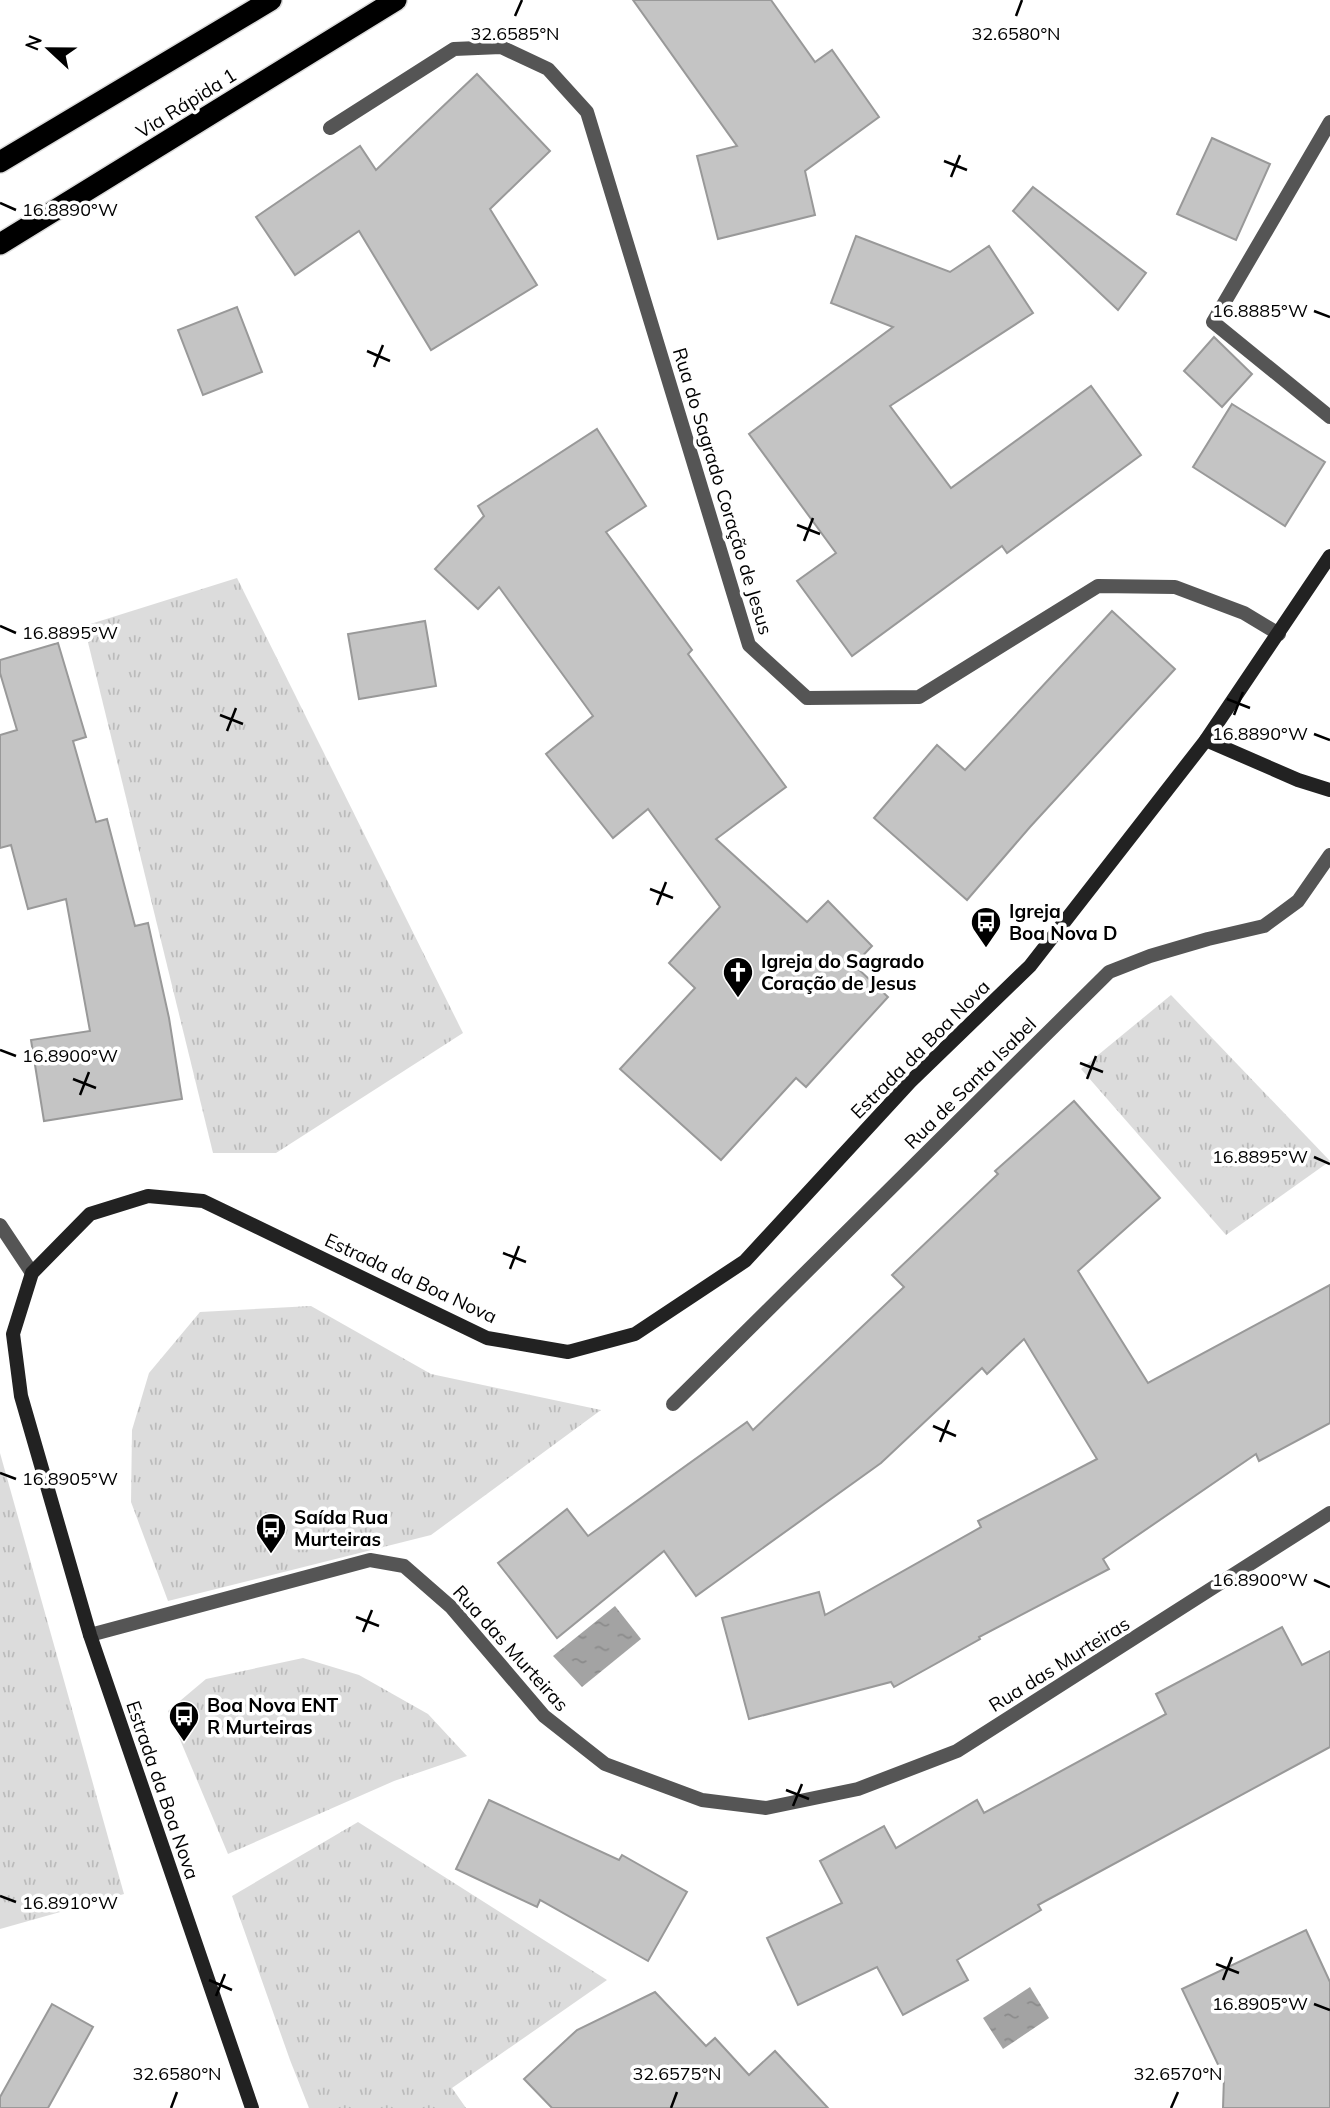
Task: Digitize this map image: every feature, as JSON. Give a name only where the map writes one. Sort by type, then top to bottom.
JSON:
[{"type":"highway","points":[[0,162],[271,0]]},
{"type":"highway","name":"Via Rápida 1","points":[[0,244],[396,0]]},
{"type":"main road","name":"Estrada da Boa Nova","points":[[252,2108],[90,1635],[21,1396],[13,1334],[32,1273],[90,1214],[148,1196],[203,1201],[487,1338],[568,1352],[635,1334],[745,1261],[910,1082],[1030,966],[1206,740],[1330,556]]},
{"type":"main road","points":[[1206,740],[1297,780],[1330,790]]},
{"type":"street","name":"Rua do Sagrado Coração de Jesus","points":[[330,128],[454,49],[501,47],[548,69],[587,112],[748,645],[807,698],[919,697],[1098,586],[1175,587],[1244,613],[1279,634]]},
{"type":"street","points":[[1330,122],[1213,322],[1330,417]]},
{"type":"street","name":"Rua de Santa Isabel","points":[[673,1404],[1109,972],[1150,956],[1264,926],[1298,901],[1330,855]]},
{"type":"street","points":[[0,1225],[32,1273]]},
{"type":"street","name":"Rua das Murteiras","points":[[90,1635],[370,1560],[404,1566],[451,1608],[544,1716],[605,1764],[702,1800],[766,1808],[858,1789],[957,1751],[1330,1513]]},
{"type":"green space","points":[[237,578],[463,1033],[276,1153],[213,1153],[84,626]]},
{"type":"green space","points":[[1171,995],[1330,1161],[1226,1235],[1081,1069]]},
{"type":"green space","points":[[311,1306],[431,1374],[601,1410],[431,1535],[168,1601],[131,1502],[132,1430],[149,1373],[200,1312]]},
{"type":"green space","points":[[0,1453],[124,1894],[0,1929]]},
{"type":"green space","points":[[303,1658],[359,1675],[428,1714],[467,1756],[394,1781],[228,1854],[168,1711],[206,1679]]},
{"type":"green space","points":[[358,1822],[607,1980],[452,2088],[466,2108],[309,2108],[290,2060],[232,1896]]},
{"type":"water","points":[[615,1606],[641,1639],[582,1687],[553,1656]]},
{"type":"water","points":[[1030,1987],[1049,2018],[1003,2049],[983,2018]]},
{"type":"building","points":[[633,0],[771,0],[815,62],[832,50],[879,117],[805,171],[815,215],[718,239],[697,156],[737,146]]},
{"type":"building","points":[[477,74],[550,151],[490,209],[537,285],[431,350],[359,231],[295,275],[256,217],[360,146],[376,170]]},
{"type":"building","points":[[1212,138],[1270,164],[1236,240],[1177,214]]},
{"type":"building","points":[[1033,187],[1146,273],[1118,310],[1013,211]]},
{"type":"building","points":[[856,236],[950,272],[989,246],[1033,313],[890,406],[951,488],[1091,386],[1141,455],[1007,553],[1002,546],[852,656],[797,581],[836,553],[749,434],[893,327],[831,303]]},
{"type":"building","points":[[237,307],[262,372],[203,395],[178,330]]},
{"type":"building","points":[[1214,337],[1252,374],[1222,407],[1184,371]]},
{"type":"building","points":[[1232,404],[1325,462],[1285,526],[1193,467]]},
{"type":"building","points":[[597,429],[646,506],[606,532],[692,650],[688,654],[786,787],[716,839],[807,922],[828,901],[872,946],[854,965],[888,997],[806,1087],[796,1078],[721,1160],[620,1069],[695,988],[669,963],[720,907],[648,809],[613,838],[546,754],[593,716],[499,587],[478,609],[435,569],[484,516],[478,506]]},
{"type":"building","points":[[1112,611],[1175,669],[967,900],[874,818],[937,745],[965,770]]},
{"type":"building","points":[[425,621],[436,686],[359,699],[348,634]]},
{"type":"building","points":[[58,643],[86,737],[73,741],[96,822],[107,819],[135,926],[148,923],[169,1018],[182,1099],[44,1121],[31,1040],[90,1031],[66,899],[28,909],[11,845],[0,848],[0,735],[17,730],[0,673],[0,660]]},
{"type":"building","points":[[1074,1101],[1160,1198],[1078,1271],[1148,1383],[1330,1285],[1330,1423],[1259,1461],[1256,1454],[1103,1559],[1109,1569],[979,1637],[980,1639],[894,1687],[891,1682],[749,1719],[722,1618],[819,1592],[825,1615],[981,1527],[978,1521],[1097,1459],[1024,1339],[987,1374],[982,1368],[881,1463],[696,1596],[664,1551],[557,1638],[498,1563],[567,1509],[588,1536],[747,1422],[753,1430],[904,1287],[892,1275],[998,1174],[995,1171]]},
{"type":"building","points":[[1282,1627],[1302,1665],[1330,1651],[1330,1747],[1038,1905],[1041,1910],[957,1960],[968,1980],[903,2015],[877,1967],[798,2005],[767,1938],[842,1903],[820,1861],[884,1826],[896,1848],[977,1800],[984,1813],[1166,1714],[1156,1694]]},
{"type":"building","points":[[489,1800],[619,1860],[622,1855],[687,1892],[648,1961],[540,1900],[537,1907],[456,1869]]},
{"type":"building","points":[[1306,1930],[1330,1982],[1330,2108],[1223,2108],[1224,2077],[1182,1989]]},
{"type":"building","points":[[655,1992],[706,2046],[715,2038],[749,2075],[775,2051],[828,2108],[552,2108],[524,2079],[577,2030]]},
{"type":"building","points":[[52,2004],[93,2027],[48,2108],[0,2108],[0,2097]]},
{"type":"place","name":"Igreja Boa Nova D","points":[[986,949]]},
{"type":"place","name":"Igreja do Sagrado Coração de Jesus","points":[[738,999]]},
{"type":"place","name":"Saída Rua Murteiras","points":[[271,1555]]},
{"type":"place","name":"Boa Nova ENT R Murteiras","points":[[184,1743]]}]
